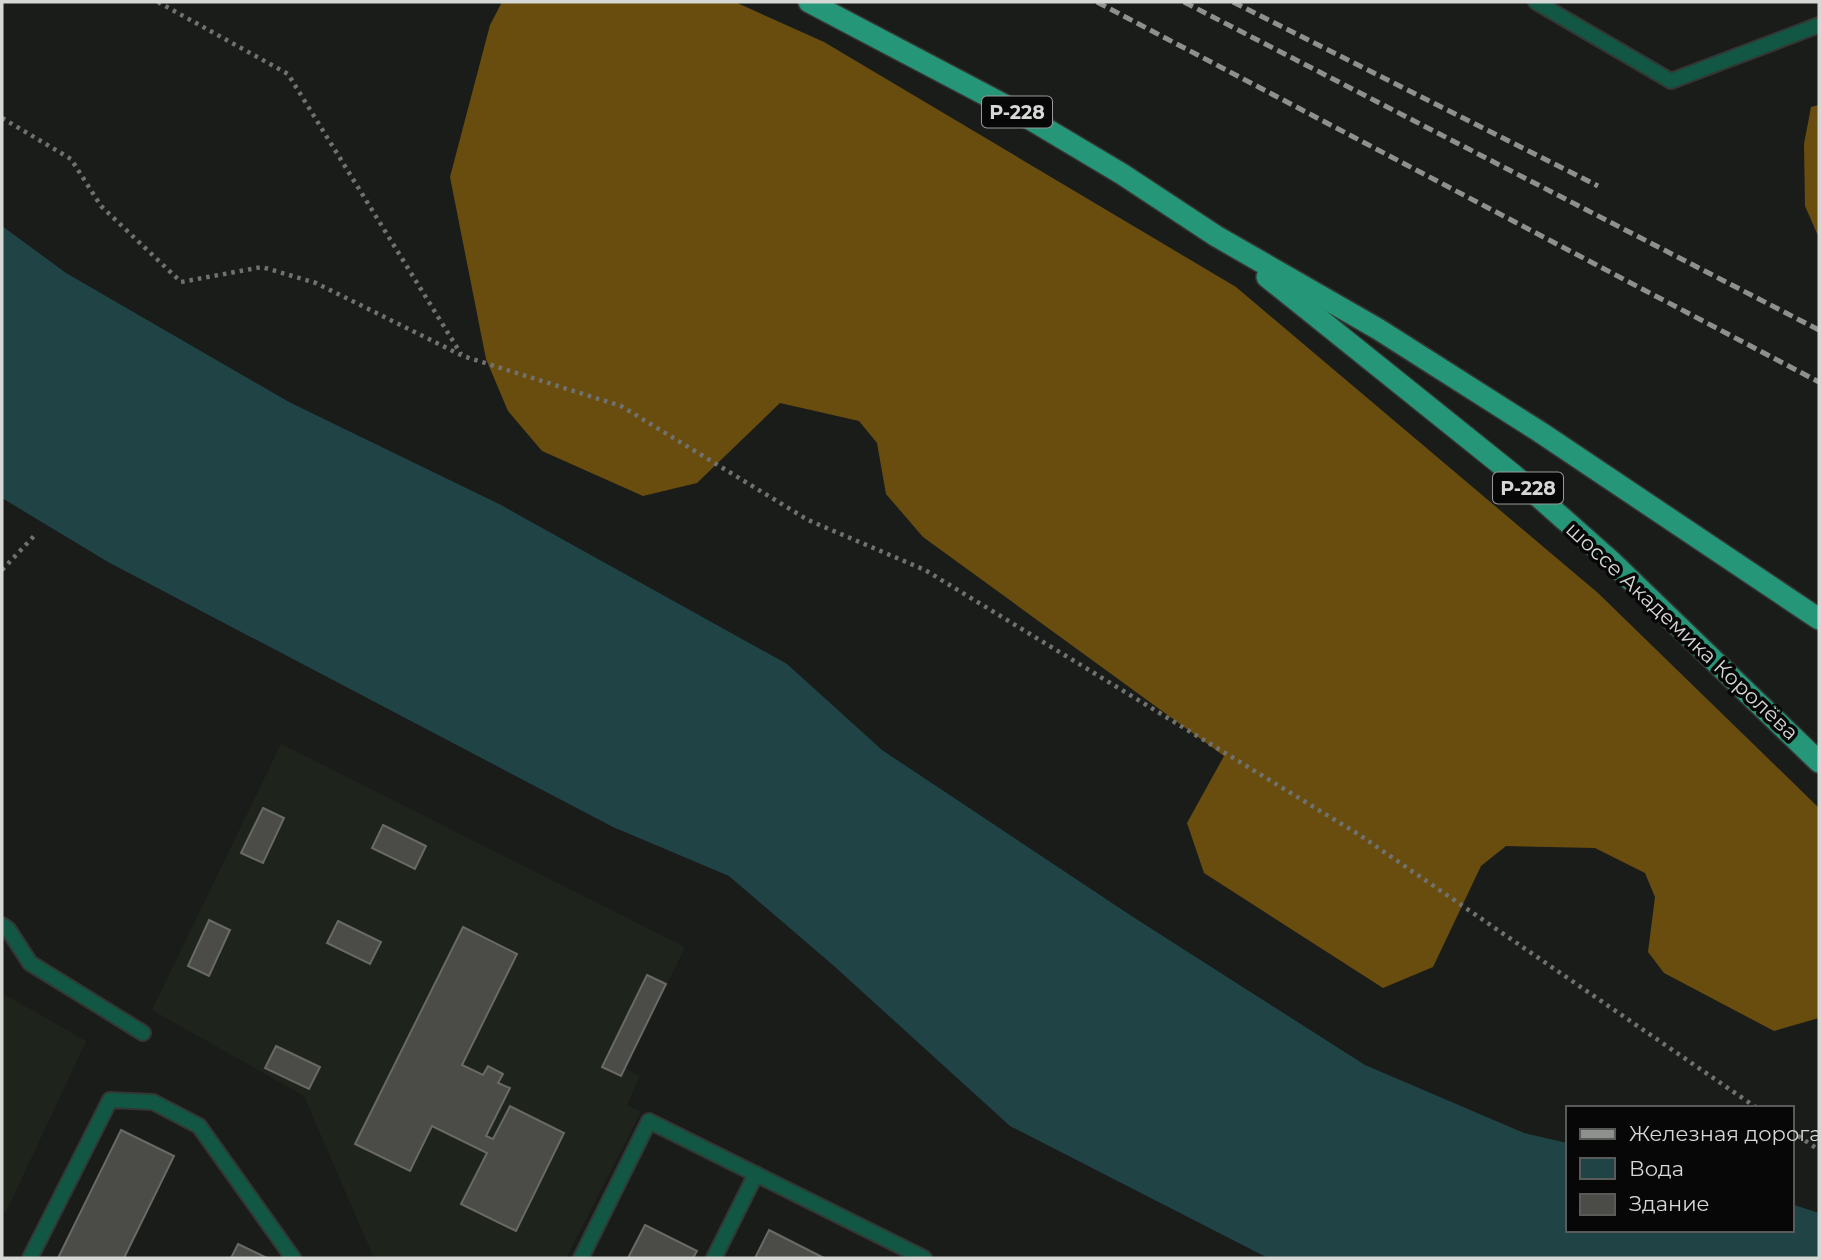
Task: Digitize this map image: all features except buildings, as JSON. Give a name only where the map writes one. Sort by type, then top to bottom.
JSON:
[{"type":"highway","name":"шоссе Академика Королёва","points":[[809,2],[1018,112],[1122,174],[1216,236],[1378,329],[1552,440],[1819,619]]},
{"type":"highway","name":"шоссе Академика Королёва","points":[[1216,236],[1515,476],[1610,560],[1819,762]]},
{"type":"lane","points":[[1536,2],[1671,81],[1819,25]]},
{"type":"lane","points":[[2,925],[8,929],[30,963],[143,1033]]},
{"type":"lane","points":[[30,1258],[110,1100],[153,1102],[199,1126],[293,1258]]},
{"type":"lane","points":[[581,1258],[649,1121],[924,1258]]},
{"type":"lane","points":[[714,1258],[756,1174]]},
{"type":"path","points":[[158,2],[288,74],[463,356]]},
{"type":"path","points":[[2,118],[71,159],[102,206],[181,282],[261,267],[316,283],[463,356],[621,406],[808,520],[925,570],[1358,834],[1754,1106]]},
{"type":"path","points":[[2,570],[35,535]]},
{"type":"path","points":[[1793,1132],[1819,1150]]},
{"type":"shaded area","points":[[502,2],[735,2],[824,42],[1236,287],[1598,593],[1819,808],[1819,1018],[1774,1031],[1664,973],[1648,952],[1655,897],[1645,873],[1595,848],[1506,846],[1481,866],[1433,967],[1383,988],[1204,873],[1187,823],[1224,756],[923,537],[886,494],[877,443],[859,421],[780,403],[697,483],[643,496],[542,451],[508,411],[486,359],[450,177],[490,25]]},
{"type":"shaded area","points":[[1819,105],[1819,238],[1805,206],[1804,144],[1811,107]]},
{"type":"shaded area","points":[[281,744],[685,947],[626,1068],[640,1076],[627,1105],[641,1112],[566,1258],[374,1258],[304,1096],[152,1010]]},
{"type":"shaded area","points":[[2,993],[86,1041],[6,1212],[2,1210]]},
{"type":"water","points":[[2,226],[66,273],[289,402],[501,505],[787,664],[882,750],[1133,917],[1365,1065],[1524,1133],[1566,1143],[1566,1232],[1793,1232],[1793,1205],[1819,1213],[1819,1258],[1268,1258],[1010,1126],[834,966],[729,876],[613,827],[108,562],[2,498]]},
{"type":"railway","points":[[1097,2],[1819,382]]},
{"type":"railway","points":[[1184,2],[1819,330]]},
{"type":"railway","points":[[1233,2],[1598,186]]}]
